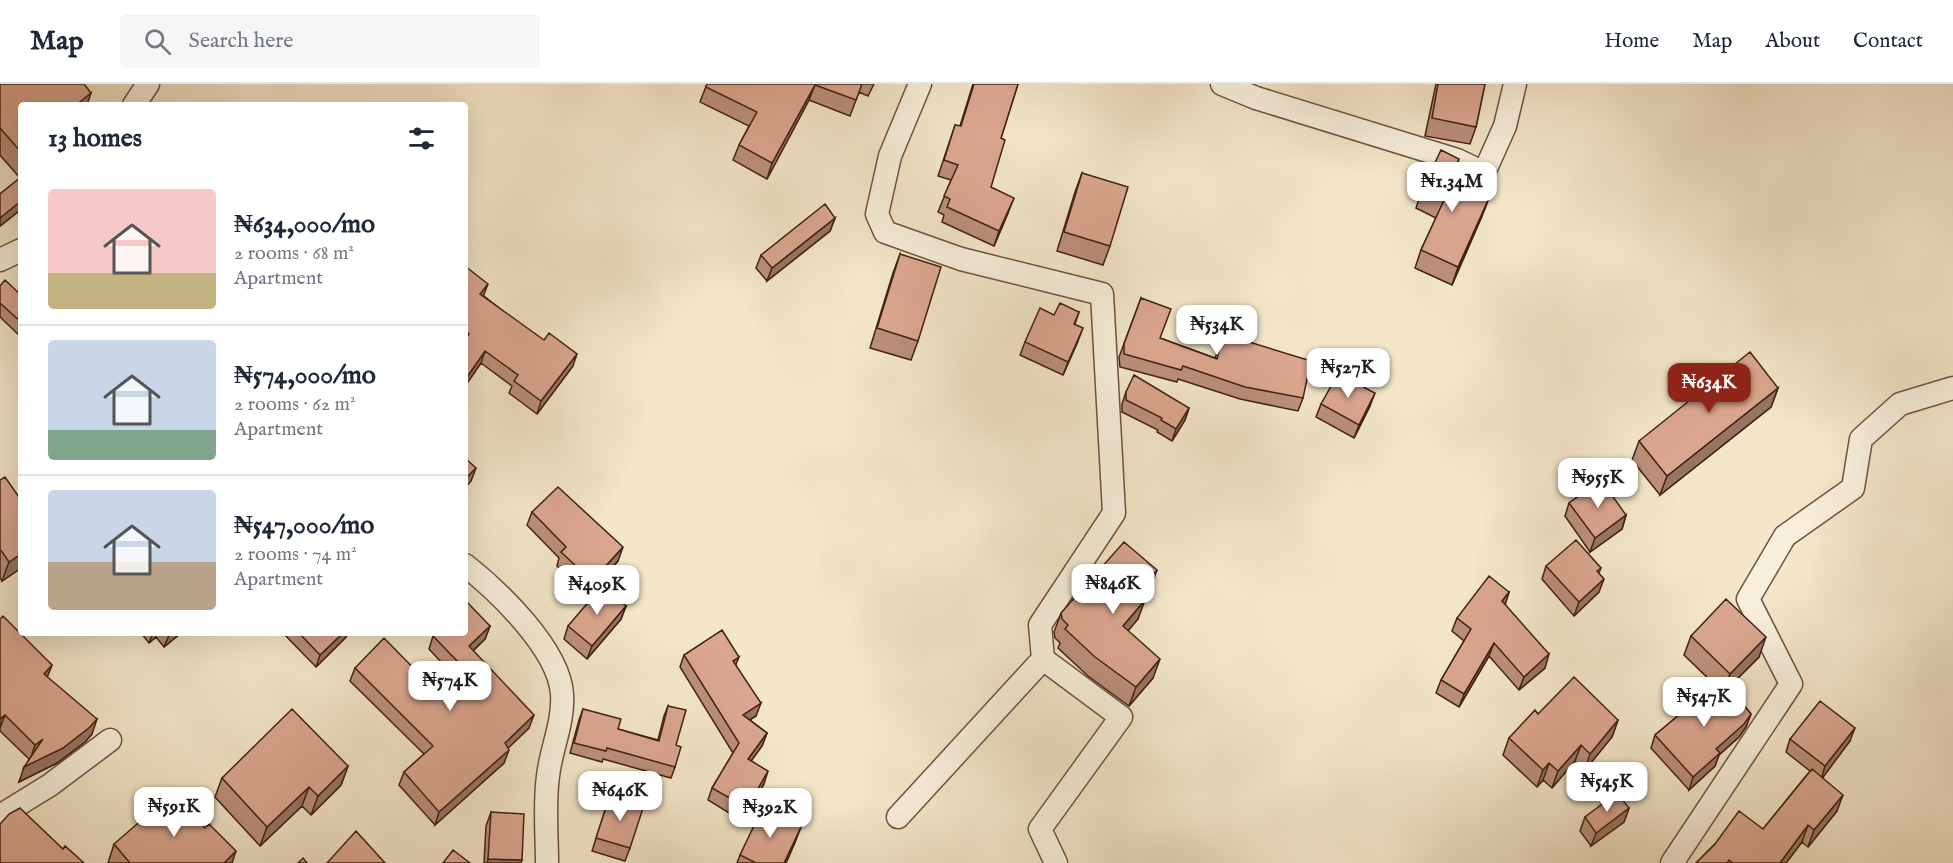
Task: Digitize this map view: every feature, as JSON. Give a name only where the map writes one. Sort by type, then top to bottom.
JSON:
[{"type":"street","points":[[136,102],[148,84]]},
{"type":"street","points":[[898,817],[1043,659],[1040,625],[1114,513],[1102,294],[961,259],[885,231],[877,214],[890,156],[920,84]]},
{"type":"street","points":[[1222,84],[1256,98],[1457,160],[1484,173],[1505,126],[1515,84]]},
{"type":"street","points":[[0,260],[18,251]]},
{"type":"street","points":[[1672,863],[1791,684],[1748,599],[1785,536],[1852,488],[1861,438],[1900,404],[1953,388]]},
{"type":"street","points":[[468,567],[495,588],[538,641],[555,668],[562,694],[548,776],[547,863]]},
{"type":"street","points":[[1043,659],[1121,717],[1040,829],[1056,863]]},
{"type":"street","points":[[0,816],[50,785],[111,740]]},
{"type":"building","points":[[0,84],[84,84],[91,93],[80,102],[18,102],[18,149],[0,128]]},
{"type":"building","points":[[707,84],[862,84],[856,100],[815,85],[772,163],[739,145],[757,112],[706,87]]},
{"type":"building","points":[[974,84],[1018,84],[1001,138],[1005,140],[991,187],[1014,198],[999,231],[947,207],[950,199],[944,196],[958,165],[944,160],[955,125],[961,126]]},
{"type":"building","points":[[1438,84],[1485,84],[1476,127],[1432,118]]},
{"type":"building","points":[[1441,150],[1459,159],[1449,181],[1489,198],[1458,267],[1421,250],[1444,200],[1422,190]]},
{"type":"building","points":[[1082,173],[1128,187],[1110,246],[1064,232]]},
{"type":"building","points":[[18,179],[18,203],[0,218],[0,194]]},
{"type":"building","points":[[825,204],[835,218],[772,268],[761,255]]},
{"type":"building","points":[[900,254],[941,267],[918,341],[877,328]]},
{"type":"building","points":[[468,268],[488,284],[480,294],[544,340],[549,333],[577,354],[541,401],[514,381],[518,375],[485,351],[468,376]]},
{"type":"building","points":[[5,280],[18,292],[18,319],[0,303],[0,286]]},
{"type":"building","points":[[1141,298],[1171,309],[1160,338],[1217,359],[1222,339],[1227,340],[1230,327],[1251,333],[1249,342],[1311,361],[1303,398],[1245,387],[1183,366],[1181,370],[1124,354],[1124,344]]},
{"type":"building","points":[[1060,303],[1079,312],[1074,324],[1083,328],[1068,362],[1025,342],[1040,308],[1054,315]]},
{"type":"building","points":[[1750,352],[1778,388],[1667,476],[1639,441]]},
{"type":"building","points":[[1338,374],[1375,393],[1359,425],[1321,404]]},
{"type":"building","points":[[1134,375],[1189,408],[1176,429],[1161,420],[1162,418],[1126,400],[1126,392]]},
{"type":"building","points":[[468,461],[476,468],[468,476]]},
{"type":"building","points":[[5,477],[18,496],[18,556],[9,562],[0,549],[0,480]]},
{"type":"building","points":[[1601,480],[1626,515],[1595,538],[1569,503]]},
{"type":"building","points":[[558,487],[623,547],[592,581],[561,552],[566,547],[532,512]]},
{"type":"building","points":[[1576,540],[1601,568],[1597,571],[1604,579],[1579,602],[1546,566]]},
{"type":"building","points":[[1124,542],[1157,570],[1137,593],[1145,600],[1123,626],[1160,659],[1136,687],[1095,657],[1065,629],[1068,625],[1062,619],[1061,613]]},
{"type":"building","points":[[1489,576],[1509,592],[1502,601],[1549,654],[1524,677],[1494,643],[1464,694],[1441,680],[1471,629],[1457,618]]},
{"type":"building","points":[[602,586],[626,606],[592,646],[568,626]]},
{"type":"building","points":[[1726,599],[1766,637],[1730,674],[1691,636]]},
{"type":"building","points":[[468,603],[490,626],[469,646],[534,715],[505,743],[509,750],[439,812],[404,772],[433,746],[355,668],[384,638],[436,691],[462,666],[433,636],[468,636]]},
{"type":"building","points":[[3,616],[18,631],[18,636],[23,636],[52,665],[44,674],[97,719],[63,748],[24,767],[43,739],[35,745],[5,715],[0,719],[0,619]]},
{"type":"building","points":[[722,630],[739,657],[733,661],[761,703],[743,715],[767,733],[748,759],[768,771],[747,808],[712,788],[739,743],[684,655]]},
{"type":"building","points":[[302,636],[340,636],[320,655]]},
{"type":"building","points":[[1574,677],[1618,720],[1590,754],[1581,745],[1558,771],[1549,763],[1543,770],[1509,738],[1535,710],[1538,714]]},
{"type":"building","points":[[1722,679],[1751,714],[1744,724],[1716,749],[1720,753],[1693,777],[1655,735]]},
{"type":"building","points":[[1820,701],[1855,728],[1825,766],[1790,739]]},
{"type":"building","points":[[668,706],[686,710],[676,745],[681,747],[675,767],[607,748],[606,751],[574,743],[583,709],[621,719],[618,729],[659,741]]},
{"type":"building","points":[[292,709],[348,766],[318,796],[309,787],[267,827],[222,778]]},
{"type":"building","points":[[1812,769],[1843,795],[1814,830],[1808,825],[1780,863],[1733,863],[1729,860],[1727,863],[1696,863],[1715,844],[1739,811],[1763,829]]},
{"type":"building","points":[[174,792],[205,828],[209,824],[236,851],[224,863],[130,863],[114,844]]},
{"type":"building","points":[[1617,793],[1629,808],[1596,833],[1585,817]]},
{"type":"building","points":[[610,795],[644,805],[630,848],[596,838]]},
{"type":"building","points":[[20,808],[63,849],[65,846],[84,863],[0,863],[0,824],[9,814]]},
{"type":"building","points":[[762,809],[801,827],[784,863],[756,863],[740,855]]},
{"type":"building","points":[[491,812],[524,814],[522,860],[488,859]]},
{"type":"building","points":[[356,831],[385,863],[327,863]]},
{"type":"building","points":[[453,850],[470,863],[443,863]]}]
